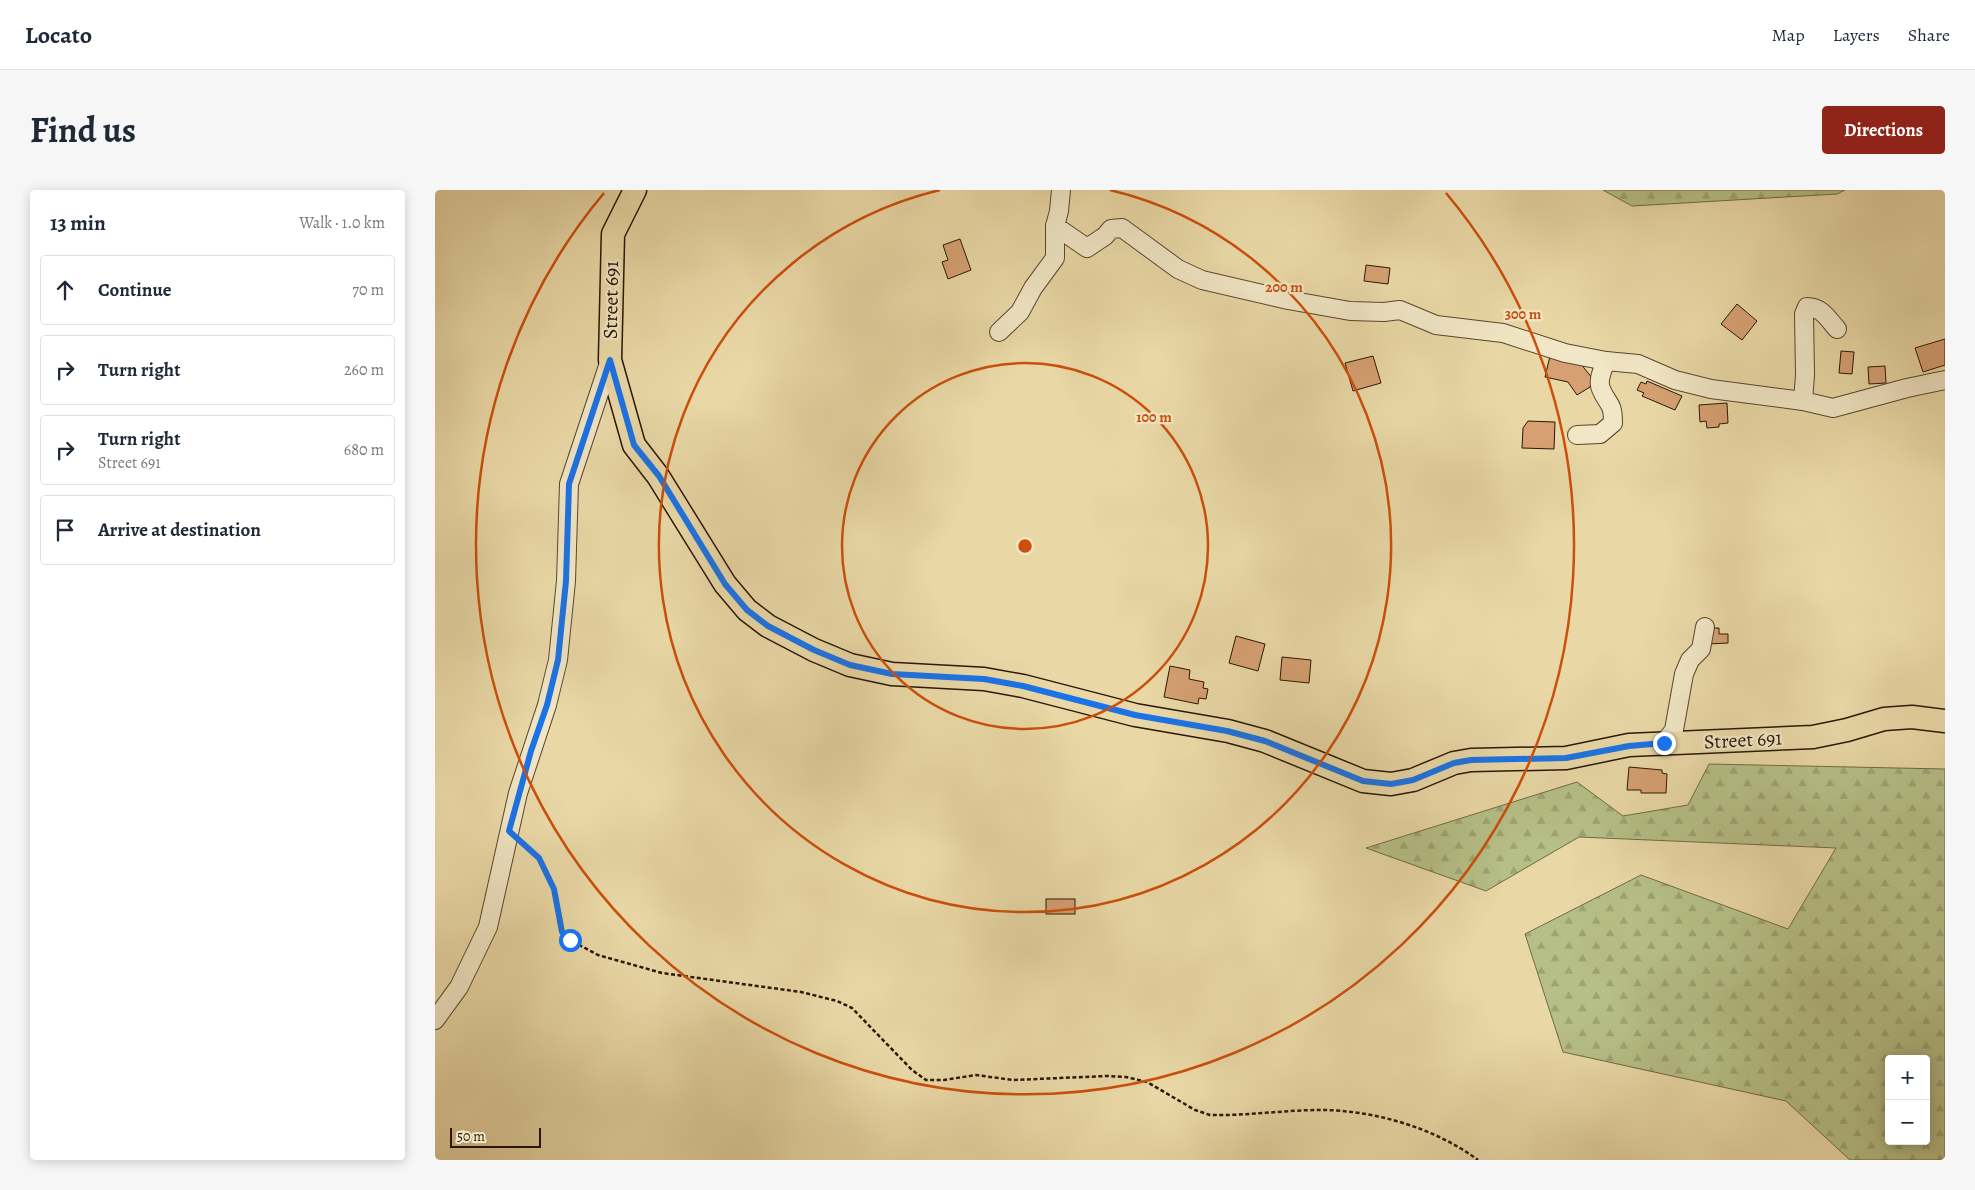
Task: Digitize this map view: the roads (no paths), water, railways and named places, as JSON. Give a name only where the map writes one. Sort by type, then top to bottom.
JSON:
[{"type":"main road","name":"Street 691","points":[[635,190],[613,234],[610,360],[634,445],[659,476],[725,584],[747,610],[768,626],[814,650],[850,665],[892,674],[984,679],[1023,686],[1135,715],[1227,731],[1265,741],[1363,781],[1378,784],[1413,780],[1454,763],[1471,760],[1566,758],[1629,746],[1813,736],[1847,730],[1884,719],[1912,717],[1945,721]]},
{"type":"street","points":[[999,332],[1020,312],[1033,288],[1055,258],[1055,226],[1061,190]]},
{"type":"street","points":[[1055,226],[1087,248],[1105,236],[1111,229],[1122,228],[1178,269],[1202,280],[1288,300],[1350,311],[1384,312],[1400,310],[1436,325],[1503,333],[1565,353],[1638,364],[1675,380],[1711,388],[1803,401],[1833,408],[1945,380]]},
{"type":"street","points":[[1803,401],[1805,375],[1804,314],[1807,307],[1815,307],[1822,312],[1837,330]]},
{"type":"street","points":[[435,1020],[459,987],[488,928],[509,831],[531,751],[547,705],[558,660],[566,581],[569,484],[610,360]]},
{"type":"street","points":[[1577,435],[1600,434],[1613,423],[1613,409],[1600,388],[1600,377],[1606,360]]},
{"type":"street","points":[[1664,743],[1674,730],[1684,674],[1690,660],[1701,649],[1705,627]]}]
